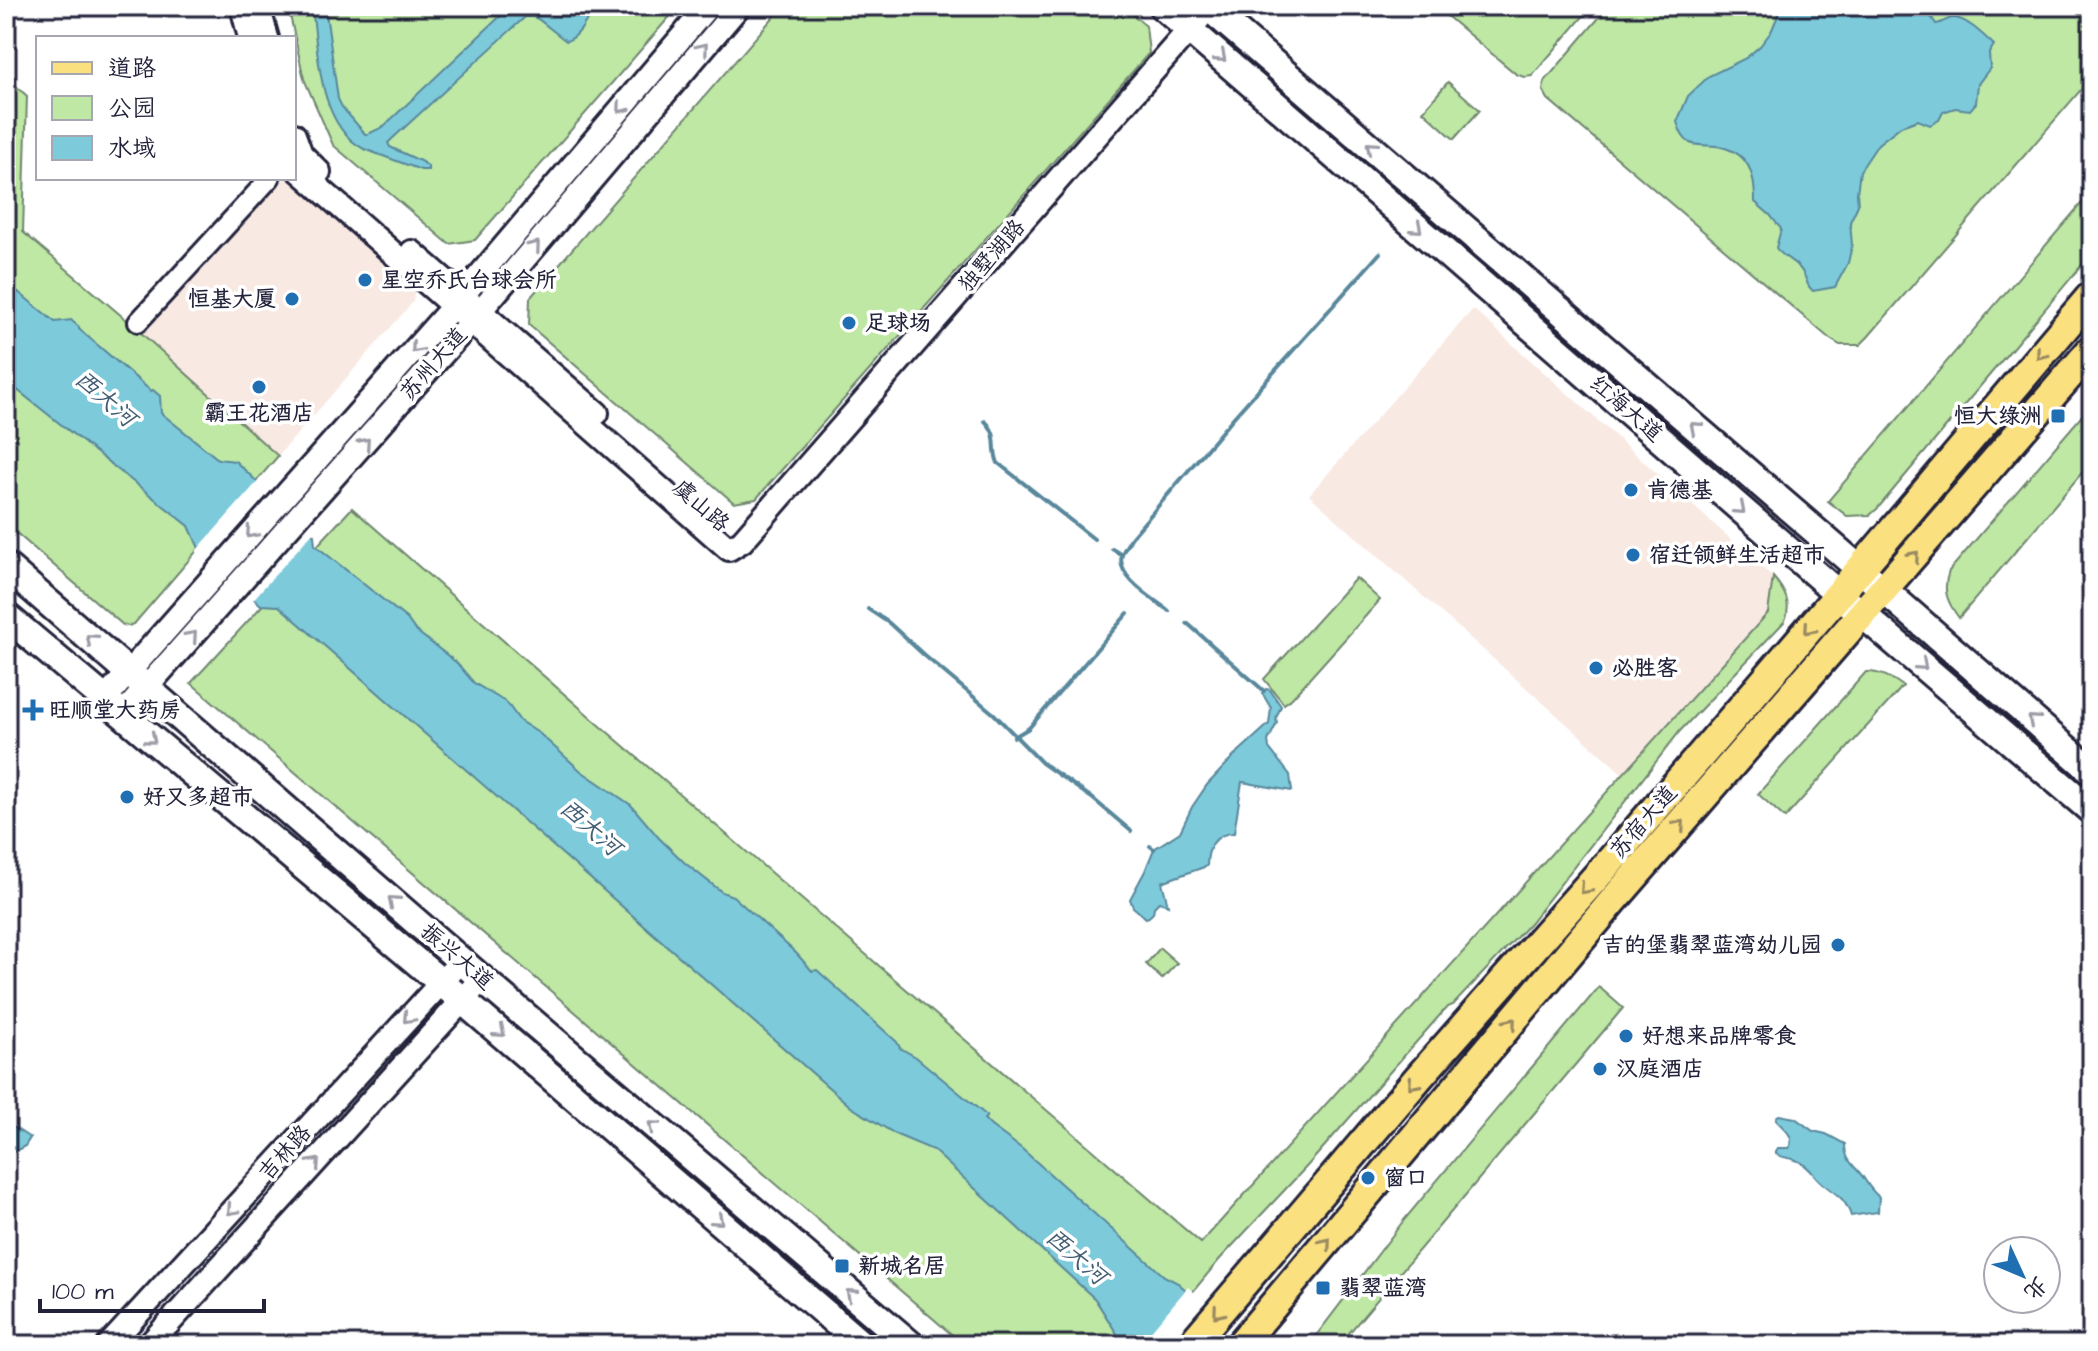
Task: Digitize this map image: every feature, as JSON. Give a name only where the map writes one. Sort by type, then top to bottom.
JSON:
[{"type":"main road","name":"红海大道","points":[[1162,6],[2092,811]]},
{"type":"main road","name":"红海大道","points":[[1209,6],[2092,771]]},
{"type":"main road","name":"苏宿大道","points":[[1191,1345],[1419,1077],[1612,859],[2092,295]]},
{"type":"main road","name":"苏宿大道","points":[[1240,1345],[1613,901],[2092,349]]},
{"type":"main road","name":"振兴大道","points":[[6,566],[461,961],[911,1345]]},
{"type":"main road","name":"振兴大道","points":[[6,616],[462,1000],[862,1345]]},
{"type":"street","points":[[242,6],[250,36]]},
{"type":"street","points":[[258,6],[266,36]]},
{"type":"street","name":"苏州大道","points":[[113,708],[138,679],[207,583],[457,301],[708,6]]},
{"type":"street","name":"苏州大道","points":[[138,679],[225,599],[313,501],[475,317],[739,6]]},
{"type":"street","name":"独墅湖路","points":[[742,541],[1209,6]]},
{"type":"street","name":"虞山路","points":[[296,151],[475,317],[742,541]]},
{"type":"street","points":[[138,322],[268,180]]},
{"type":"street","name":"吉林路","points":[[109,1345],[461,961]]},
{"type":"street","name":"吉林路","points":[[149,1345],[482,979]]},
{"type":"shaded area","points":[[296,179],[415,288],[413,302],[278,456],[130,323],[259,180]]},
{"type":"shaded area","points":[[1473,309],[1773,577],[1768,613],[1623,774],[1309,495]]},
{"type":"green space","points":[[288,6],[679,6],[475,240],[449,244],[333,145],[304,79]]},
{"type":"green space","points":[[783,6],[1123,6],[1146,26],[1149,53],[756,499],[734,503],[529,325],[530,298]]},
{"type":"green space","points":[[1435,6],[1592,6],[1532,76],[1524,77],[1516,74]]},
{"type":"green space","points":[[1609,6],[2092,6],[2092,77],[1868,337],[1860,345],[1840,345],[1548,99],[1543,90],[1545,81]]},
{"type":"green space","points":[[6,77],[27,96],[23,232],[278,456],[135,623],[129,626],[123,625],[6,524]]},
{"type":"green space","points":[[1448,82],[1480,110],[1454,139],[1423,111]]},
{"type":"green space","points":[[2092,191],[2092,253],[1878,508],[1870,515],[1847,516],[1828,501]]},
{"type":"green space","points":[[2092,404],[2092,461],[1959,618],[1947,596],[1949,571]]},
{"type":"green space","points":[[352,508],[1201,1243],[1768,613],[1773,577],[1784,592],[1788,608],[1785,621],[1680,731],[1530,923],[1454,1004],[1447,1007],[1308,1165],[1219,1260],[1149,1345],[964,1345],[191,683]]},
{"type":"green space","points":[[1356,578],[1380,600],[1284,704],[1264,679]]},
{"type":"green space","points":[[1866,672],[1885,676],[1903,686],[1785,818],[1758,794]]},
{"type":"green space","points":[[1160,948],[1177,963],[1162,979],[1146,964]]},
{"type":"green space","points":[[1599,987],[1623,1008],[1339,1345],[1309,1345],[1404,1220]]},
{"type":"water","points":[[312,6],[325,6],[338,99],[366,135],[383,127],[511,6],[594,6],[579,32],[566,41],[538,19],[525,17],[388,143],[390,147],[428,166],[428,170],[421,170],[364,149],[349,138],[337,123],[323,86]]},
{"type":"water","points":[[1782,6],[1928,6],[1936,24],[1950,18],[1960,19],[1994,45],[1989,53],[1990,68],[1978,84],[1976,103],[1970,110],[1955,108],[1943,112],[1939,120],[1930,125],[1918,120],[1901,126],[1878,144],[1860,171],[1858,205],[1850,222],[1852,245],[1848,263],[1835,287],[1813,291],[1801,269],[1776,248],[1781,229],[1755,202],[1748,165],[1727,149],[1690,143],[1677,122],[1688,96],[1709,76],[1746,58],[1760,46],[1771,32]]},
{"type":"water","name":"西大河","points":[[6,282],[55,322],[71,320],[153,390],[160,396],[161,413],[218,459],[235,461],[314,535],[315,545],[407,619],[415,630],[457,663],[474,683],[507,703],[520,721],[540,734],[581,771],[631,805],[685,863],[722,892],[733,896],[812,971],[817,970],[897,1042],[900,1048],[916,1057],[987,1116],[984,1119],[991,1126],[1021,1148],[1164,1276],[1178,1283],[1248,1345],[1124,1345],[1095,1299],[933,1150],[897,1135],[851,1107],[279,606],[261,605],[201,553],[189,526],[6,381]]},
{"type":"water","points":[[1266,689],[1281,706],[1268,741],[1269,748],[1290,775],[1292,791],[1242,782],[1234,833],[1221,836],[1213,843],[1207,866],[1162,882],[1168,905],[1159,902],[1146,918],[1133,907],[1130,899],[1154,849],[1180,832],[1207,785],[1269,724],[1271,708],[1262,693]]},
{"type":"water","points":[[1779,1115],[1795,1118],[1813,1131],[1845,1144],[1849,1160],[1879,1197],[1878,1212],[1851,1216],[1841,1199],[1805,1166],[1797,1160],[1776,1154],[1778,1148],[1789,1148],[1791,1143],[1788,1132],[1776,1120]]},
{"type":"water","points":[[6,1122],[30,1138],[25,1146],[6,1156]]},
{"type":"pier","points":[[260,479],[315,530],[251,602],[196,551]]},
{"type":"pier","points":[[1188,1287],[1251,1342],[1252,1345],[1139,1345]]},
{"type":"waterway","points":[[1169,611],[1137,587],[1124,571],[1122,555],[1131,538],[1380,253]]},
{"type":"waterway","points":[[985,421],[994,437],[998,463],[1094,539]]},
{"type":"waterway","points":[[1112,549],[1122,555]]},
{"type":"waterway","points":[[868,609],[889,623],[994,714],[1042,763],[1092,798],[1131,831]]},
{"type":"waterway","points":[[1014,737],[1029,728],[1128,613]]},
{"type":"waterway","points":[[1187,623],[1264,691]]},
{"type":"waterway","points":[[1150,846],[1154,849]]},
{"type":"place","name":"星空乔氏台球会所","points":[[365,280]]},
{"type":"place","name":"恒基大厦","points":[[292,299]]},
{"type":"place","name":"足球场","points":[[849,323]]},
{"type":"place","name":"霸王花酒店","points":[[259,387]]},
{"type":"place","name":"恒大绿洲","points":[[2058,416]]},
{"type":"place","name":"肯德基","points":[[1631,490]]},
{"type":"place","name":"宿迁领鲜生活超市","points":[[1633,555]]},
{"type":"place","name":"必胜客","points":[[1596,668]]},
{"type":"place","name":"旺顺堂大药房","points":[[33,710]]},
{"type":"place","name":"好又多超市","points":[[127,797]]},
{"type":"place","name":"吉的堡翡翠蓝湾幼儿园","points":[[1838,945]]},
{"type":"place","name":"好想来品牌零食","points":[[1626,1036]]},
{"type":"place","name":"汉庭酒店","points":[[1600,1069]]},
{"type":"place","name":"窗口","points":[[1368,1178]]},
{"type":"place","name":"新城名居","points":[[842,1266]]},
{"type":"place","name":"翡翠蓝湾","points":[[1323,1288]]}]
